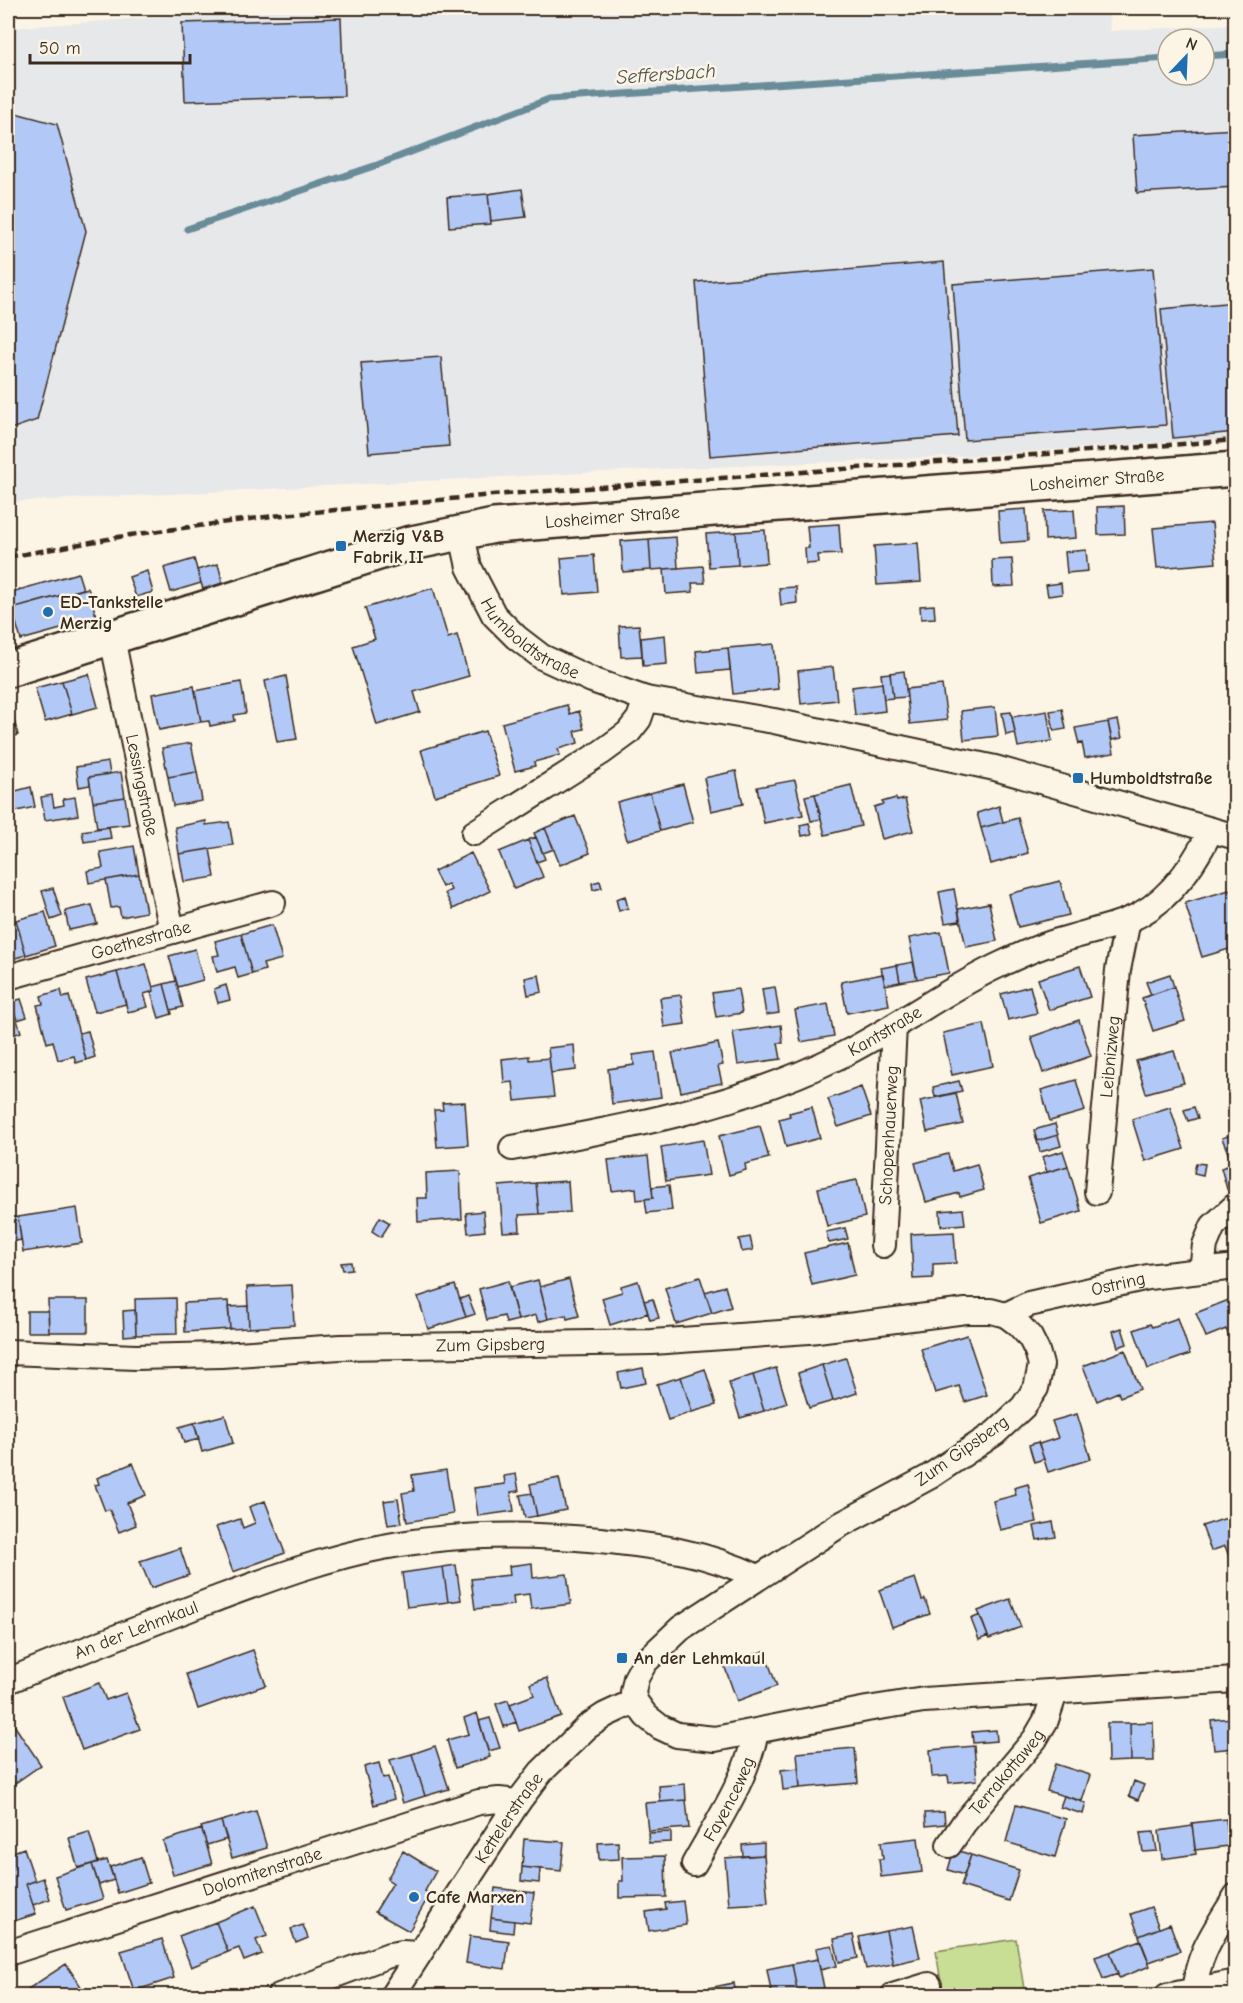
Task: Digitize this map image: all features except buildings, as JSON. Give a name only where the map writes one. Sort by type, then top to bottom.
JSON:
[{"type":"main road","name":"Losheimer Straße","points":[[8,670],[347,562],[461,531],[505,525],[1236,469]]},
{"type":"street","name":"Humboldtstraße","points":[[461,531],[470,567],[494,615],[516,637],[542,657],[592,680],[646,699],[774,721],[995,768],[1236,837]]},
{"type":"street","name":"Lessingstraße","points":[[112,638],[172,931]]},
{"type":"street","points":[[474,833],[628,733],[639,719],[646,699]]},
{"type":"street","name":"Kantstraße","points":[[512,1148],[637,1125],[722,1103],[782,1083],[840,1056],[992,968],[1042,946],[1128,920],[1159,901],[1185,875],[1211,830]]},
{"type":"street","name":"Goethestraße","points":[[8,977],[273,903]]},
{"type":"street","name":"Leibnizweg","points":[[1097,1192],[1117,982],[1128,920]]},
{"type":"street","name":"Schopenhauerweg","points":[[883,1245],[894,1026]]},
{"type":"street","points":[[1203,1270],[1205,1245],[1213,1226],[1236,1205]]},
{"type":"street","name":"Ostring","points":[[1006,1315],[1029,1304],[1137,1279],[1236,1267]]},
{"type":"street","name":"Zum Gipsberg","points":[[8,1352],[136,1357],[221,1355],[340,1347],[652,1342],[809,1331],[966,1311],[991,1311],[1006,1315],[1018,1324],[1030,1337],[1041,1365],[1036,1388],[1023,1407],[995,1433],[929,1477],[838,1526],[681,1628],[645,1662],[636,1678],[633,1692],[635,1701]]},
{"type":"street","name":"An der Lehmkaul","points":[[8,1680],[98,1643],[289,1572],[383,1547],[448,1538],[571,1537],[636,1543],[694,1553],[758,1577]]},
{"type":"street","points":[[635,1701],[646,1716],[677,1735],[715,1739],[924,1700],[989,1694],[1054,1693],[1236,1680]]},
{"type":"street","name":"Terrakottaweg","points":[[949,1845],[964,1823],[1035,1739],[1046,1720],[1054,1693]]},
{"type":"street","name":"Kettelerstraße","points":[[392,1995],[518,1802],[542,1772],[587,1727],[605,1714],[635,1701]]},
{"type":"street","name":"Fayenceweg","points":[[694,1864],[742,1780],[751,1756],[756,1732]]},
{"type":"street","name":"Dolomitenstraße","points":[[8,1953],[479,1802],[499,1800],[518,1802]]},
{"type":"street","points":[[1195,1990],[1196,1974],[1201,1957],[1236,1896]]},
{"type":"street","points":[[279,1995],[388,1955],[418,1954]]},
{"type":"street","points":[[1167,1995],[1236,1982]]},
{"type":"street","points":[[892,1995],[929,1985]]},
{"type":"shaded area","points":[[281,8],[1109,8],[1110,31],[1156,28],[1156,87],[1216,87],[1216,27],[1181,27],[1235,24],[1235,438],[948,457],[8,502],[8,28]]},
{"type":"green space","points":[[1016,1939],[1025,1995],[943,1995],[936,1951]]},
{"type":"waterway","name":"Seffersbach","points":[[1216,55],[1236,54]]},
{"type":"waterway","name":"Seffersbach","points":[[187,229],[377,165],[549,99],[1156,59]]},
{"type":"railway","points":[[8,557],[130,535],[273,516],[492,495],[1236,440]]},
{"type":"place","name":"Merzig V&B Fabrik II","points":[[341,546]]},
{"type":"place","name":"ED-Tankstelle Merzig","points":[[48,612]]},
{"type":"place","name":"Humboldtstraße","points":[[1078,778]]},
{"type":"place","name":"An der Lehmkaul","points":[[622,1658]]},
{"type":"place","name":"Cafe Marxen","points":[[414,1897]]}]
